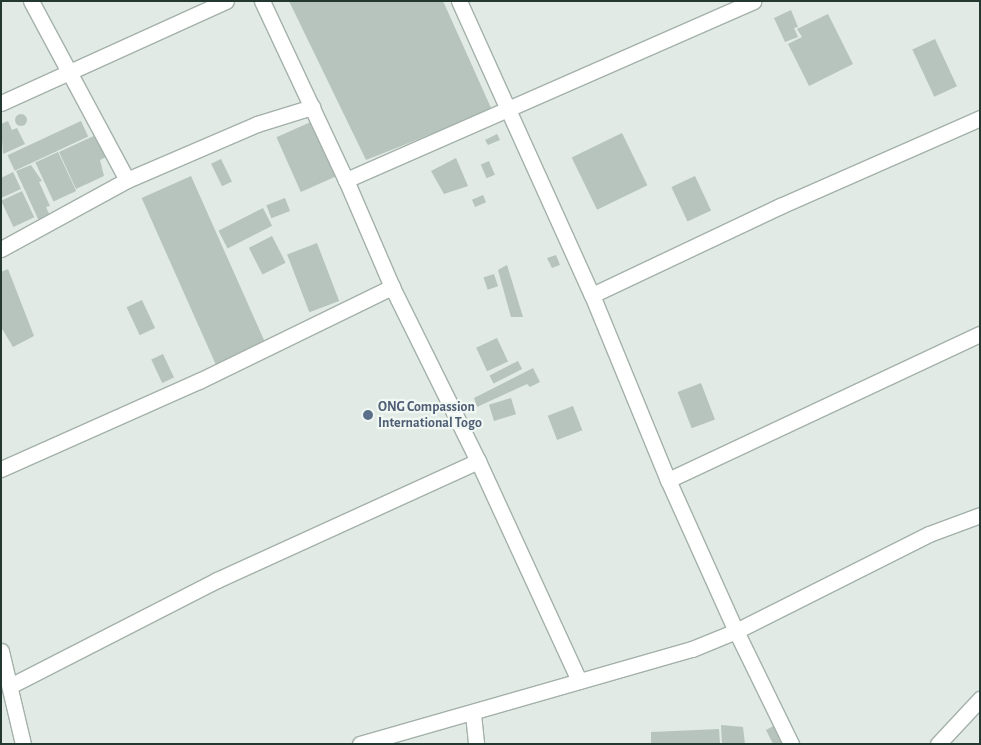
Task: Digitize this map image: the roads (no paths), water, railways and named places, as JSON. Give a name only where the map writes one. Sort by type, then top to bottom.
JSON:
[{"type":"street","points":[[31,1],[127,180]]},
{"type":"street","points":[[1,103],[67,71],[226,1]]},
{"type":"street","points":[[262,1],[346,180],[392,287],[478,461],[579,681]]},
{"type":"street","points":[[459,1],[592,295],[668,480],[736,632],[791,744]]},
{"type":"street","points":[[346,180],[509,110],[753,1]]},
{"type":"street","points":[[1,249],[127,180],[248,128],[312,107]]},
{"type":"street","points":[[592,295],[780,206],[980,118]]},
{"type":"street","points":[[1,469],[199,381],[392,287]]},
{"type":"street","points":[[668,480],[980,334]]},
{"type":"street","points":[[10,686],[216,580],[478,461]]},
{"type":"street","points":[[360,744],[409,728],[473,714],[692,649],[736,632],[929,534],[980,515]]},
{"type":"street","points":[[1,651],[10,686],[7,711],[23,744]]},
{"type":"street","points":[[938,744],[980,699]]},
{"type":"street","points":[[473,714],[476,744]]},
{"type":"place","name":"ONG Compassion International Togo","points":[[368,415]]}]
